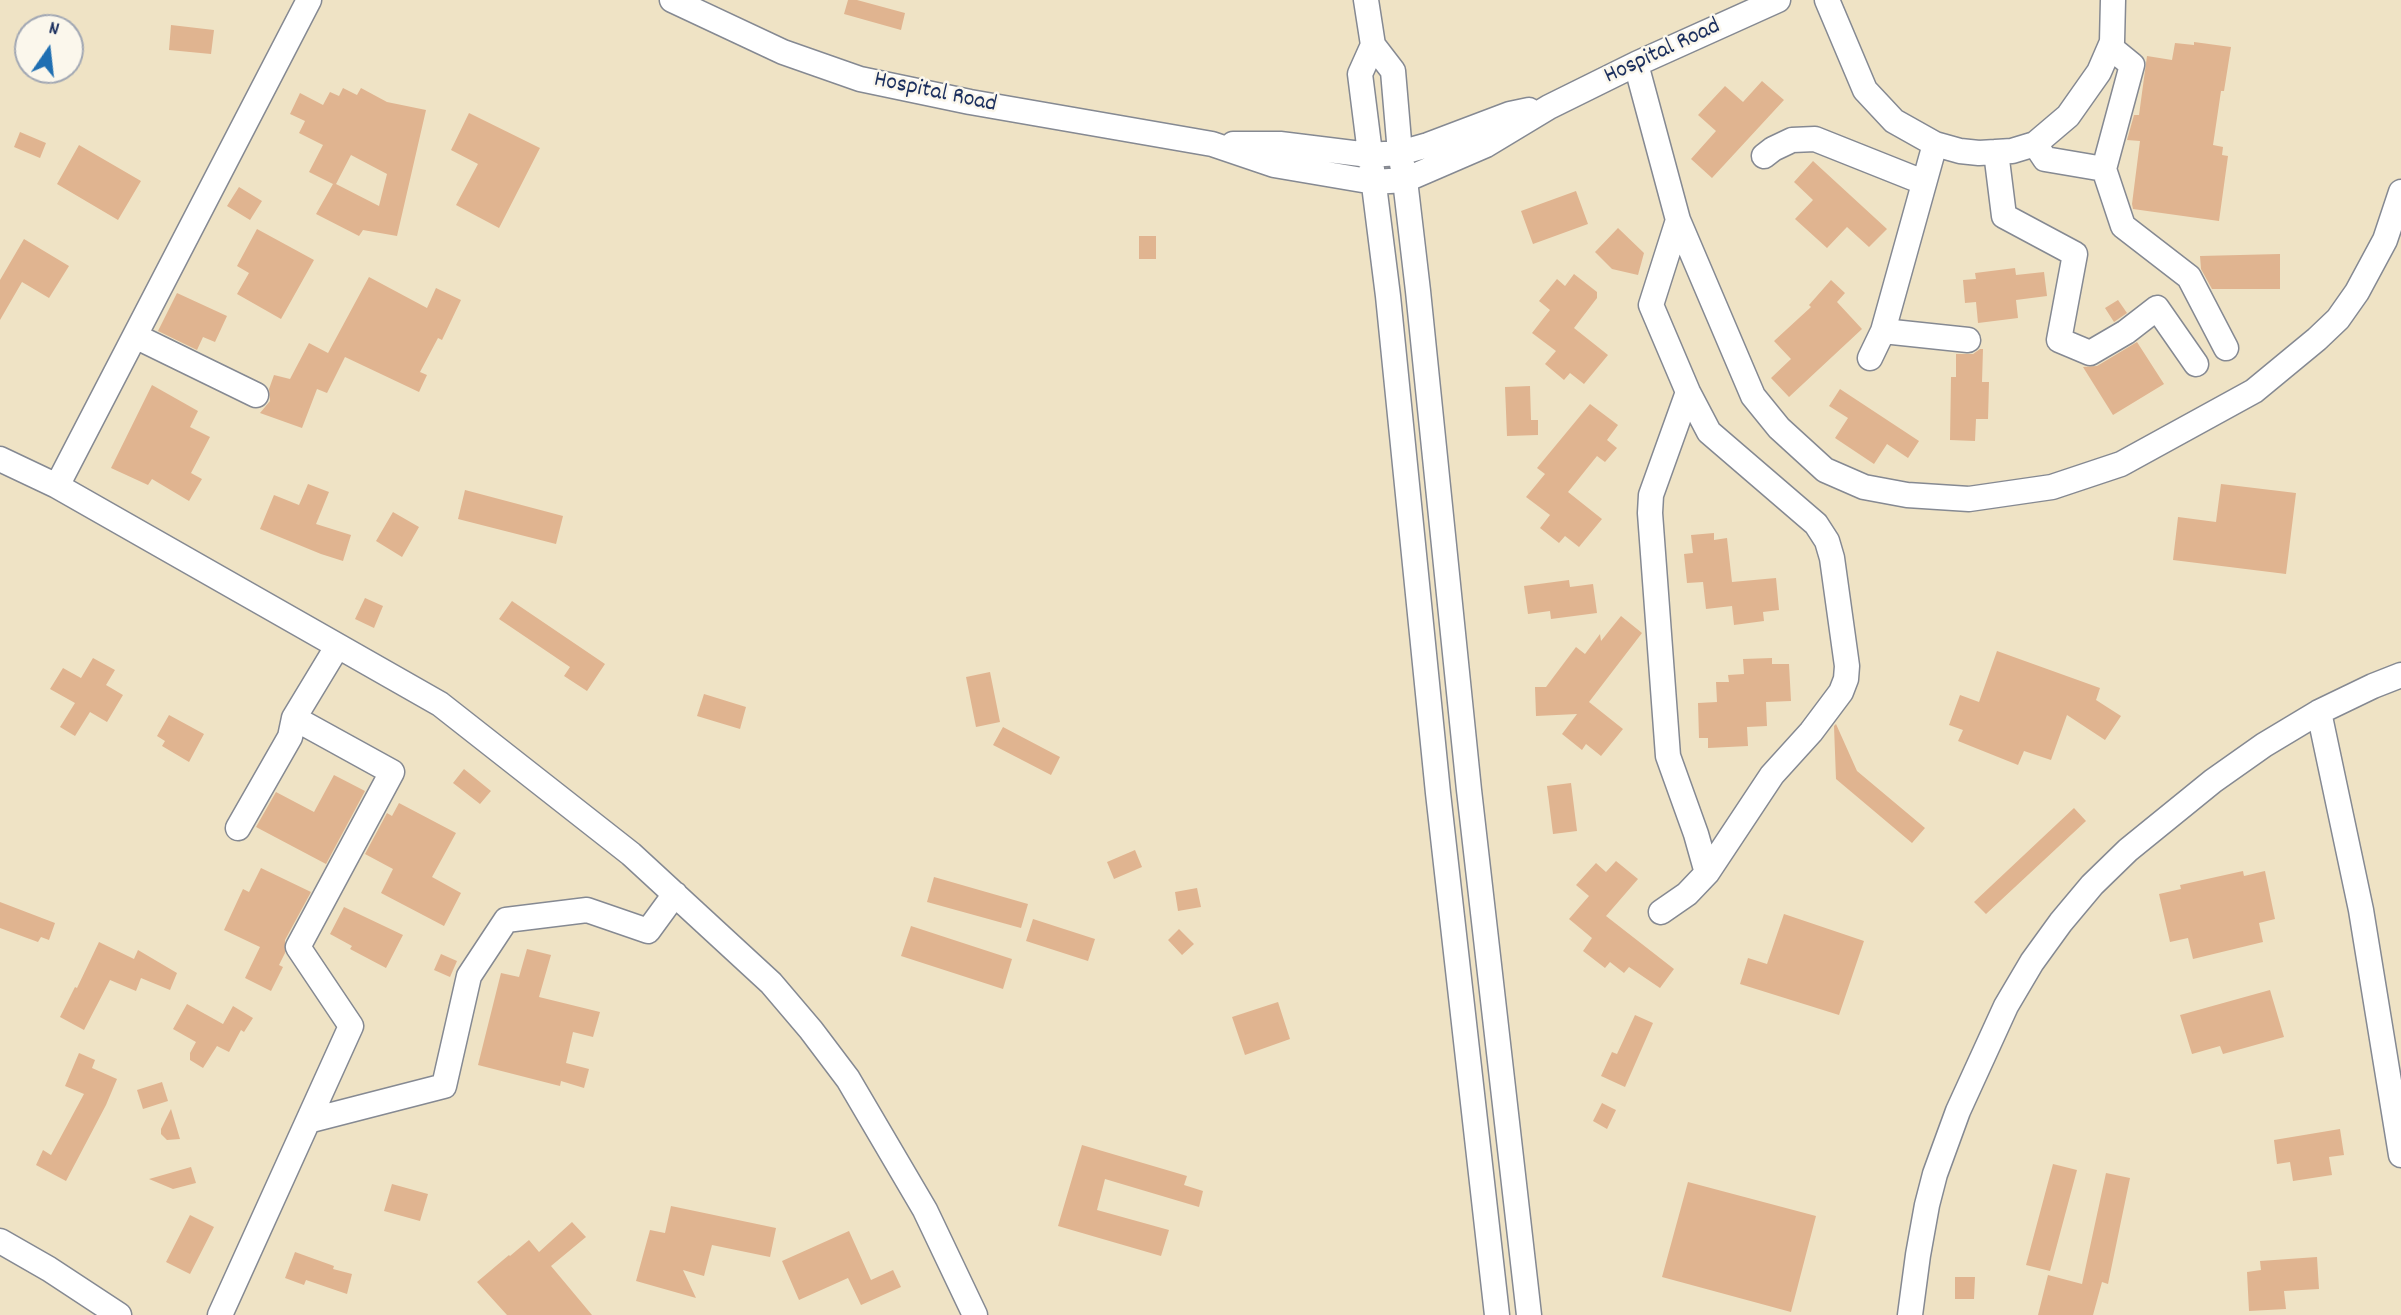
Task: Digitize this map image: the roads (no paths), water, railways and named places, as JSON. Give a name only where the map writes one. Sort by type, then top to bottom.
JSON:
[{"type":"street","points":[[57,486],[309,0]]},
{"type":"street","name":"Hospital Road","points":[[672,0],[783,52],[860,79],[970,102],[1212,145]]},
{"type":"street","points":[[1366,0],[1373,45],[1393,71],[1469,790],[1529,1315]]},
{"type":"street","name":"Hospital Road","points":[[1549,107],[1636,64],[1778,0]]},
{"type":"street","points":[[1827,0],[1865,90],[1894,121],[1935,144],[1960,151],[1996,152],[2012,151],[2035,144],[2068,116],[2099,72],[2112,42],[2115,14],[2113,0]]},
{"type":"street","points":[[1373,45],[1360,74],[1388,296],[1438,793],[1497,1315]]},
{"type":"street","points":[[2110,47],[2132,65],[2104,169],[2123,226],[2189,277],[2226,348]]},
{"type":"street","points":[[1636,64],[1678,220],[1752,396],[1779,428],[1825,470],[1864,487],[1907,495],[1969,499],[2052,487],[2121,464],[2254,391],[2317,340],[2338,319],[2357,292],[2385,240],[2401,192]]},
{"type":"street","points":[[1212,145],[1280,144],[1369,155],[1400,153],[1510,114],[1549,107]]},
{"type":"street","points":[[1212,145],[1274,164],[1374,182],[1405,180],[1486,145],[1549,107]]},
{"type":"street","points":[[1764,156],[1792,139],[1815,139],[1923,182]]},
{"type":"street","points":[[1870,358],[1883,331],[1935,144]]},
{"type":"street","points":[[2035,144],[2045,159],[2104,169]]},
{"type":"street","points":[[1996,152],[2004,216],[2075,254],[2059,340],[2090,353],[2126,332],[2157,308],[2196,364]]},
{"type":"street","points":[[1661,912],[1687,894],[1707,873],[1772,775],[1811,732],[1841,692],[1847,666],[1832,558],[1827,541],[1816,524],[1709,432],[1688,392],[1651,305],[1678,220]]},
{"type":"street","points":[[1388,296],[1418,291]]},
{"type":"street","points":[[1883,331],[1968,340]]},
{"type":"street","points":[[135,336],[256,395]]},
{"type":"street","points":[[1688,392],[1651,495],[1650,513],[1668,756],[1707,873]]},
{"type":"street","points":[[0,459],[57,486],[440,704],[578,811],[675,894],[771,983],[848,1079],[925,1210],[975,1315]]},
{"type":"street","points":[[238,828],[290,737],[294,718],[337,647]]},
{"type":"street","points":[[1910,1315],[1918,1255],[1935,1174],[1981,1056],[2006,1006],[2032,962],[2061,922],[2092,885],[2128,850],[2213,781],[2264,745],[2319,712],[2373,685],[2401,675]]},
{"type":"street","points":[[2319,712],[2361,910],[2401,1155]]},
{"type":"street","points":[[220,1315],[351,1026],[298,947],[393,772],[294,718]]},
{"type":"street","points":[[1438,793],[1469,790]]},
{"type":"street","points":[[308,1121],[444,1086],[469,976],[506,920],[587,910],[648,930],[675,894]]},
{"type":"street","points":[[0,1241],[119,1315]]},
{"type":"street","points":[[1494,1289],[1525,1285]]}]
